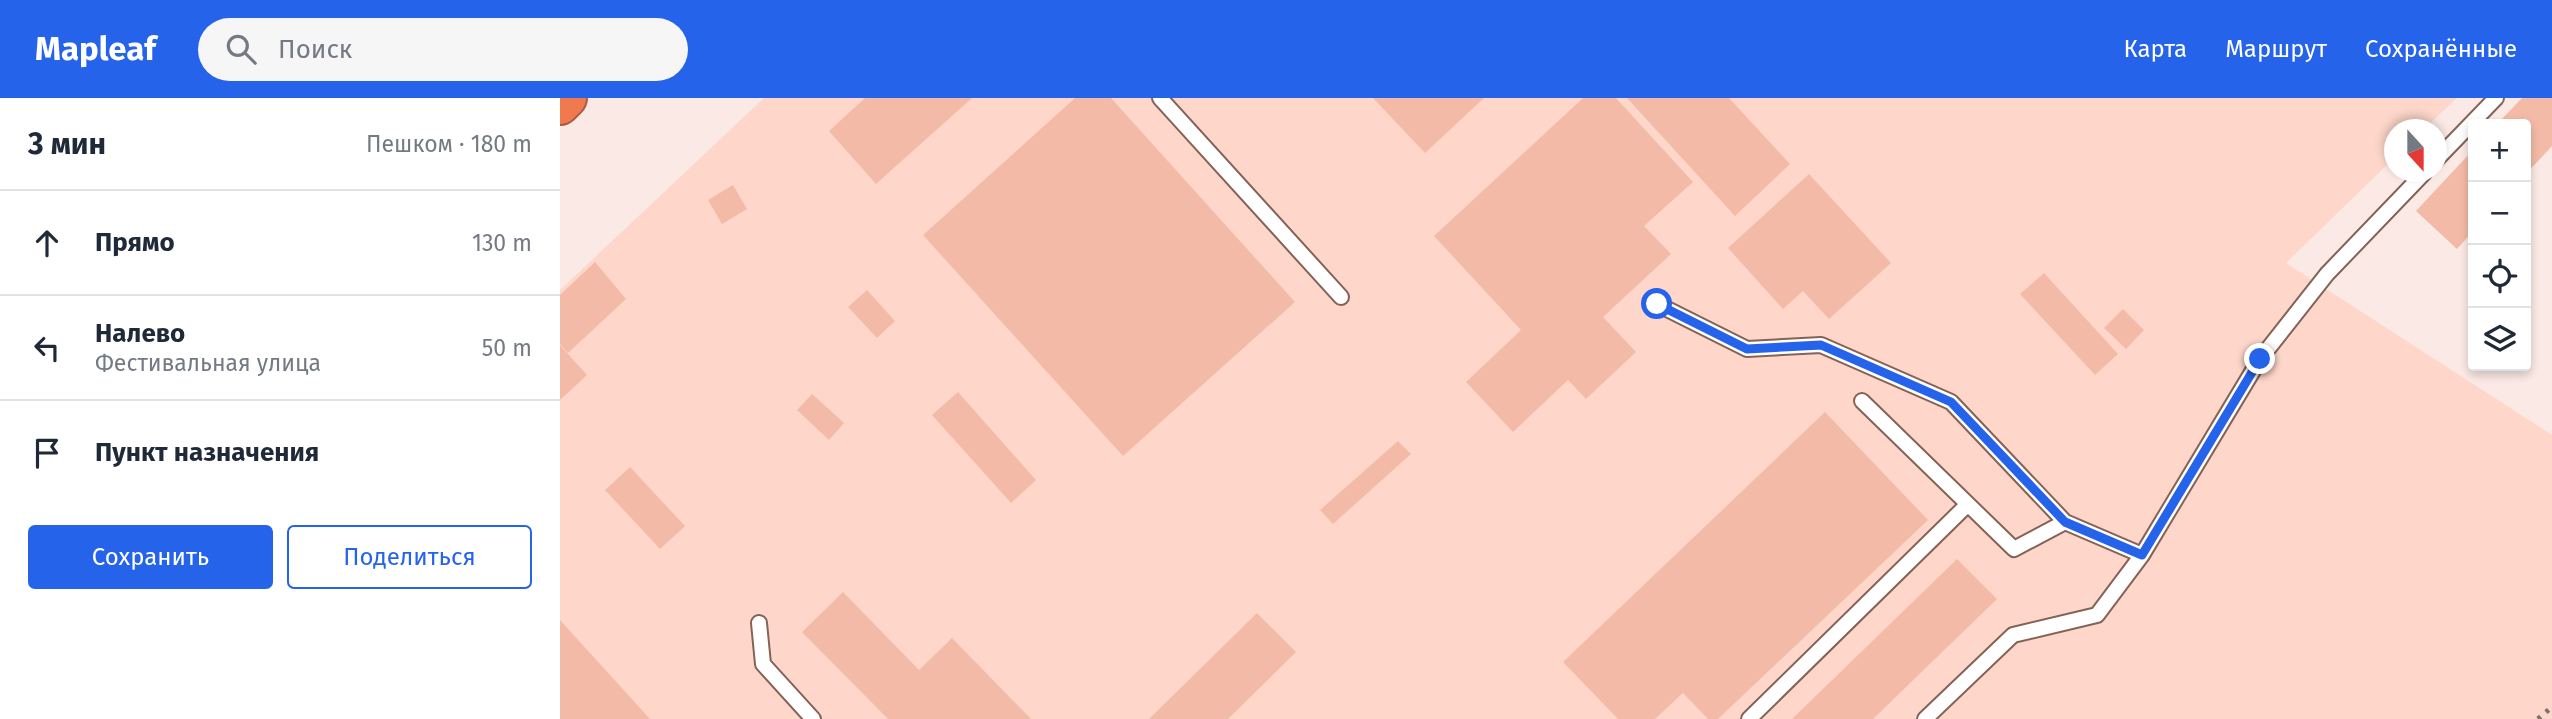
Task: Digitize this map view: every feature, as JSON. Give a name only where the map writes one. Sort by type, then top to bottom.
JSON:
[{"type":"highway","points":[[560,104],[567,98]]},
{"type":"lane","points":[[1160,98],[1341,297]]},
{"type":"lane","points":[[2447,149],[2496,98]]},
{"type":"lane","points":[[1925,719],[2013,635],[2097,615],[2142,555],[2260,359],[2327,274],[2415,182]]},
{"type":"lane","points":[[1657,304],[1747,349],[1821,345],[1951,402],[2065,522],[2142,555]]},
{"type":"lane","points":[[1862,401],[2014,549],[2065,522]]},
{"type":"lane","points":[[1749,719],[1967,505]]},
{"type":"lane","points":[[759,623],[763,664],[813,719]]},
{"type":"shaded area","points":[[764,98],[2457,98],[2435,119],[2384,119],[2384,168],[2286,263],[2552,435],[2552,719],[560,719],[560,290]]},
{"type":"building","points":[[865,98],[972,98],[876,184],[829,131]]},
{"type":"building","points":[[1075,98],[1111,98],[1295,302],[1123,456],[923,235]]},
{"type":"building","points":[[1373,98],[1484,98],[1425,153]]},
{"type":"building","points":[[1583,98],[1616,98],[1693,182],[1644,226],[1671,254],[1603,317],[1636,352],[1586,399],[1568,380],[1513,432],[1466,382],[1521,330],[1434,236]]},
{"type":"building","points":[[1627,98],[1729,98],[1790,164],[1735,216]]},
{"type":"building","points":[[2522,98],[2552,98],[2552,146],[2531,169],[2531,119],[2502,119]]},
{"type":"building","points":[[2468,155],[2468,237],[2457,249],[2416,211],[2443,182],[2447,182],[2447,178]]},
{"type":"building","points":[[1809,174],[1891,263],[1829,319],[1803,291],[1783,309],[1728,248]]},
{"type":"building","points":[[733,185],[747,209],[722,224],[708,200]]},
{"type":"building","points":[[595,262],[626,299],[568,353],[560,344],[560,295]]},
{"type":"building","points":[[2044,273],[2118,354],[2095,375],[2020,294]]},
{"type":"building","points":[[867,290],[895,321],[877,338],[848,307]]},
{"type":"building","points":[[2123,309],[2144,330],[2126,349],[2104,328]]},
{"type":"building","points":[[560,345],[587,375],[560,400]]},
{"type":"building","points":[[958,392],[1036,480],[1011,503],[932,415]]},
{"type":"building","points":[[812,394],[844,423],[829,440],[797,410]]},
{"type":"building","points":[[1825,412],[1928,520],[1718,719],[1708,719],[1683,693],[1655,719],[1618,719],[1563,662]]},
{"type":"building","points":[[1398,441],[1411,454],[1333,524],[1320,510]]},
{"type":"building","points":[[630,467],[685,526],[660,549],[605,490]]},
{"type":"building","points":[[1957,559],[1997,599],[1873,719],[1792,719]]},
{"type":"building","points":[[843,592],[919,670],[952,638],[1031,719],[888,719],[802,632]]},
{"type":"building","points":[[1257,613],[1296,652],[1228,719],[1149,719]]},
{"type":"building","points":[[560,620],[650,719],[560,719]]},
{"type":"railway","points":[[2538,719],[2552,707]]},
{"type":"route","points":[[1657,304],[1747,349],[1821,345],[1951,402],[2065,522],[2142,555],[2260,359]]}]
